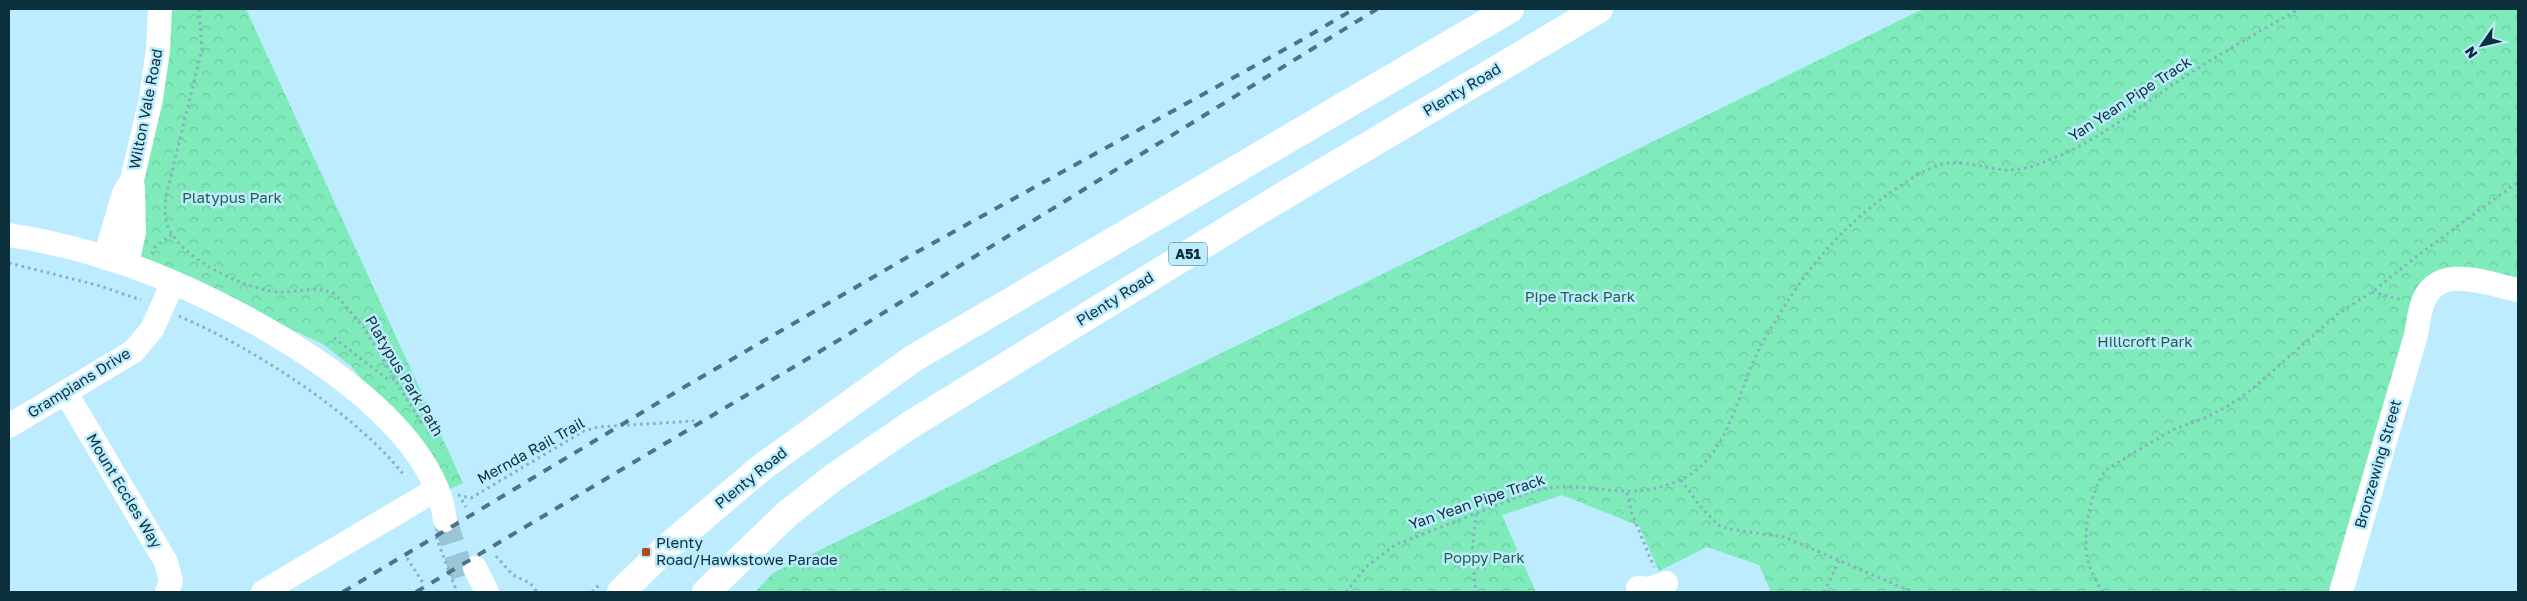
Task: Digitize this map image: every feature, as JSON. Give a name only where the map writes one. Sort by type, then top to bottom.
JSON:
[{"type":"highway","name":"Plenty Road","points":[[621,592],[663,551],[761,468],[861,393],[914,358],[1510,9]]},
{"type":"highway","name":"Plenty Road","points":[[706,592],[787,514],[834,477],[910,425],[1278,199],[1599,9]]},
{"type":"street","name":"Wilton Vale Road","points":[[126,265],[134,232],[135,196],[132,180],[155,76],[160,9]]},
{"type":"street","points":[[9,235],[56,244],[126,265],[174,283],[256,324],[312,359],[356,392],[405,436],[422,459],[443,505],[263,592]]},
{"type":"street","points":[[2459,284],[2471,278],[2515,289]]},
{"type":"street","name":"Grampians Drive","points":[[9,426],[134,351],[152,329],[163,310],[174,283]]},
{"type":"street","name":"Bronzewing Street","points":[[2341,592],[2416,335],[2422,304],[2429,292],[2436,286],[2459,284]]},
{"type":"street","name":"Bronzewing Street","points":[[2416,335],[2439,301],[2459,284]]},
{"type":"street","name":"Mount Eccles Way","points":[[66,393],[166,562],[172,581],[167,592]]},
{"type":"path","points":[[141,300],[126,265],[154,248],[172,234],[166,220],[166,196],[202,49],[199,9]]},
{"type":"path","name":"Yan Yean Pipe Track","points":[[1346,592],[1366,567],[1395,545],[1548,488],[1572,487],[1627,493],[1652,490],[1681,480],[1709,459],[1722,441],[1756,354],[1806,273],[1833,241],[1863,212],[1905,183],[1940,164],[1954,163],[2007,170],[2027,168],[2051,160],[2105,131],[2186,76],[2299,9]]},
{"type":"path","points":[[2103,592],[2090,568],[2087,547],[2093,490],[2098,478],[2107,469],[2172,430],[2207,417],[2228,406],[2251,390],[2339,313],[2372,292],[2421,253],[2518,182]]},
{"type":"path","name":"Platypus Park Path","points":[[172,234],[186,249],[207,266],[226,277],[248,286],[282,292],[331,291],[363,326],[397,380],[425,430]]},
{"type":"path","points":[[9,263],[72,278],[141,300],[231,342],[272,366],[324,402],[367,437],[392,461],[408,481],[443,505],[475,585]]},
{"type":"path","points":[[2372,292],[2422,304]]},
{"type":"path","points":[[334,338],[386,378],[397,380]]},
{"type":"path","name":"Mernda Rail Trail","points":[[443,505],[471,498],[584,431],[598,427],[694,421]]},
{"type":"path","points":[[1681,480],[1709,518],[1728,530],[1784,537],[1913,592]]},
{"type":"path","points":[[1627,493],[1653,587]]},
{"type":"path","points":[[1476,514],[1472,553],[1476,592]]},
{"type":"path","points":[[496,556],[513,575],[530,583],[537,592]]},
{"type":"path","points":[[407,558],[423,583]]},
{"type":"path","points":[[1824,592],[1839,561]]},
{"type":"green space","name":"Platypus Park","points":[[170,9],[246,9],[463,483],[448,490],[352,367],[323,344],[144,260],[139,255],[140,192]]},
{"type":"green space","name":"Hillcroft Park","points":[[1923,9],[2518,9],[2518,282],[2441,273],[2333,592],[1771,592],[1759,565],[1707,547],[1659,571],[1639,526],[1562,495],[1502,515],[1536,592],[755,592],[773,573]]},
{"type":"tunnel","points":[[445,520],[463,576]]},
{"type":"railway","points":[[343,592],[686,386],[906,258],[1298,42],[1354,9]]},
{"type":"railway","points":[[416,592],[849,334],[1377,9]]},
{"type":"place","name":"Plenty Road/Hawkstowe Parade","points":[[646,552]]},
{"type":"park label","name":"Pipe Track Park","points":[[1580,297]]},
{"type":"park label","name":"Poppy Park","points":[[1484,558]]}]
